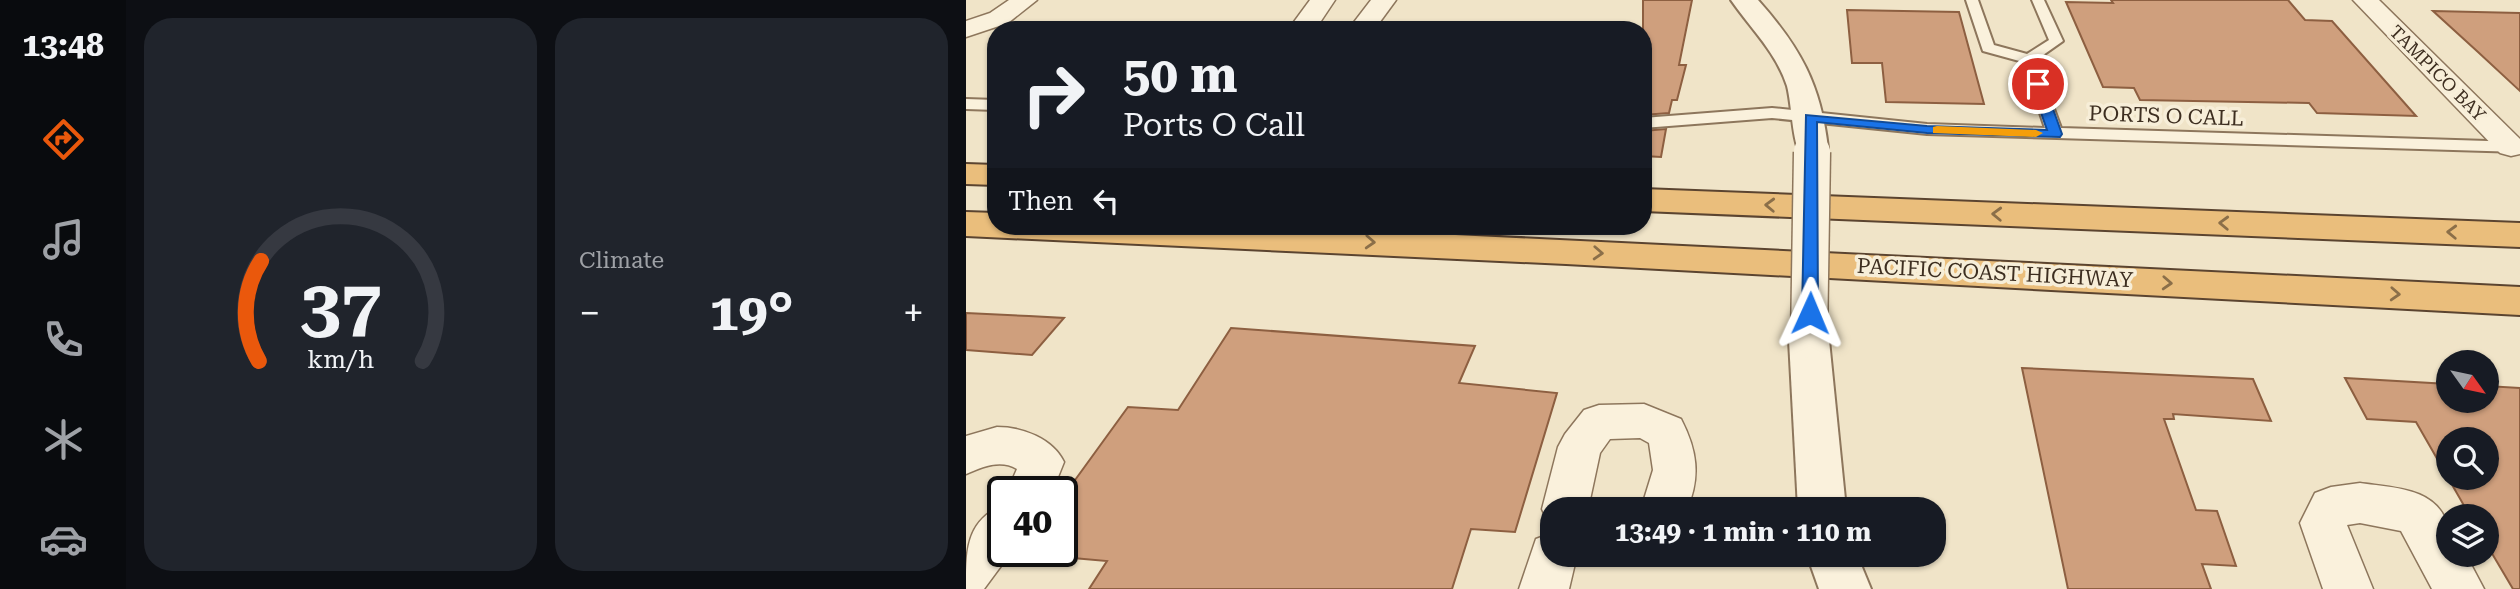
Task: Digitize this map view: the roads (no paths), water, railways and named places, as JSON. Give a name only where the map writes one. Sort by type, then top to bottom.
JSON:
[{"type":"highway","points":[[966,173],[987,174]]},
{"type":"highway","points":[[1652,200],[2520,235]]},
{"type":"highway","points":[[966,224],[987,225]]},
{"type":"highway","name":"PACIFIC COAST HIGHWAY","points":[[1213,235],[1552,250],[2520,301]]},
{"type":"street","points":[[990,21],[1025,0]]},
{"type":"street","points":[[1306,21],[1323,0]]},
{"type":"street","points":[[1368,21],[1384,0]]},
{"type":"street","points":[[1744,0],[1775,34],[1798,72],[1812,133],[1809,341],[1821,497]]},
{"type":"street","name":"TAMPICO BAY","points":[[2365,0],[2516,147]]},
{"type":"street","points":[[966,29],[987,22]]},
{"type":"street","points":[[1568,497],[1580,447],[1600,422],[1644,421],[1666,431],[1675,451],[1673,491],[1670,497]]},
{"type":"street","points":[[966,454],[989,445],[1020,446],[1042,462],[1036,476]]},
{"type":"street","points":[[2348,589],[2323,523],[2331,507],[2360,503],[2415,513],[2459,589]]},
{"type":"street","points":[[966,574],[987,547]]},
{"type":"street","points":[[1544,589],[1550,567]]},
{"type":"street","points":[[1837,567],[1845,589]]},
{"type":"lane","points":[[1972,0],[1987,48],[2029,59],[2056,41],[2038,0]]},
{"type":"lane","points":[[2029,59],[2055,134]]},
{"type":"lane","points":[[966,104],[987,105]]},
{"type":"lane","name":"PORTS O CALL","points":[[1652,122],[1772,113],[1812,133],[1927,130],[2516,147]]}]
